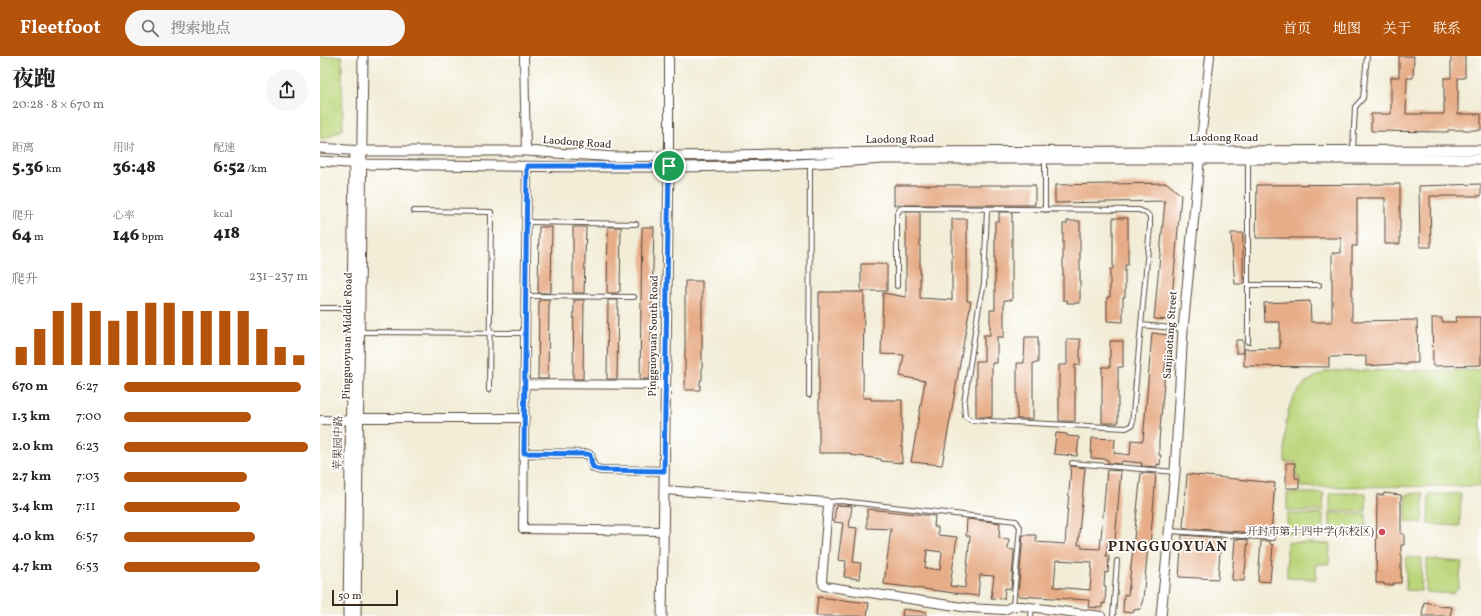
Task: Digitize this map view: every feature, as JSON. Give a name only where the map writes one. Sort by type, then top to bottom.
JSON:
[{"type":"street","points":[[358,151],[363,56]]},
{"type":"street","points":[[524,56],[526,151]]},
{"type":"street","name":"Pingguoyuan South Road","points":[[662,616],[669,161],[669,56]]},
{"type":"street","name":"Sanjiaotang Street","points":[[1161,616],[1175,472],[1183,329],[1210,56]]},
{"type":"street","name":"Laodong Road","points":[[320,148],[358,151],[526,151],[669,161],[810,164],[883,159],[1045,160],[1354,150],[1481,150]]},
{"type":"street","name":"苹果园中路","points":[[348,616],[356,420],[358,151]]},
{"type":"street","name":"Laodong Road","points":[[320,161],[358,164],[527,166],[884,152],[1200,155],[1248,160],[1481,159]]},
{"type":"street","points":[[527,166],[523,529],[663,531]]},
{"type":"street","name":"Pingguoyuan Middle Road","points":[[356,308],[360,332],[356,420],[356,616]]},
{"type":"street","points":[[525,384],[665,385]]},
{"type":"street","points":[[320,420],[525,418]]},
{"type":"street","points":[[524,453],[587,454],[590,455],[592,466],[595,469],[664,471]]},
{"type":"street","points":[[664,490],[826,502],[828,505],[822,581],[824,586],[969,608],[1004,610],[1013,606],[1032,607],[1101,616]]},
{"type":"lane","points":[[1354,150],[1355,106],[1363,98],[1367,56]]},
{"type":"lane","points":[[1045,160],[1045,210]]},
{"type":"lane","points":[[1248,160],[1248,342]]},
{"type":"lane","points":[[809,395],[810,164]]},
{"type":"lane","points":[[897,286],[897,214],[900,209],[903,208],[1139,210],[1146,213],[1150,217],[1150,226],[1132,425],[1126,428],[970,420],[965,416],[964,403],[979,306],[984,284],[987,209]]},
{"type":"lane","points":[[414,211],[491,212],[489,390]]},
{"type":"lane","points":[[527,222],[636,224]]},
{"type":"lane","points":[[1248,285],[1319,285]]},
{"type":"lane","points":[[526,296],[634,297]]},
{"type":"lane","points":[[320,308],[356,308]]},
{"type":"lane","points":[[1141,325],[1183,329]]},
{"type":"lane","points":[[360,332],[526,333]]},
{"type":"lane","points":[[1072,463],[1175,472]]},
{"type":"lane","points":[[826,502],[841,501],[1016,521],[1020,527],[1013,606]]},
{"type":"lane","points":[[1169,531],[1273,538]]},
{"type":"lane","points":[[1113,616],[1117,560]]},
{"type":"lane","points":[[1031,616],[1032,607]]},
{"type":"green space","points":[[320,56],[342,56],[343,129],[325,139],[320,138]]},
{"type":"green space","points":[[1481,370],[1481,486],[1301,487],[1300,477],[1296,477],[1296,462],[1285,462],[1285,430],[1289,409],[1298,391],[1313,378],[1328,371]]},
{"type":"green space","points":[[1287,493],[1324,493],[1323,511],[1287,511]]},
{"type":"green space","points":[[1330,493],[1366,493],[1366,511],[1330,511]]},
{"type":"green space","points":[[1423,493],[1423,523],[1406,522],[1406,494]]},
{"type":"green space","points":[[1429,494],[1461,494],[1460,526],[1428,524]]},
{"type":"green space","points":[[1330,513],[1366,514],[1366,533],[1330,533]]},
{"type":"green space","points":[[1287,514],[1323,514],[1323,534],[1287,533]]},
{"type":"green space","points":[[1287,542],[1330,544],[1329,564],[1316,564],[1316,579],[1287,578]]},
{"type":"green space","points":[[1406,557],[1422,558],[1421,591],[1406,590]]},
{"type":"green space","points":[[1427,559],[1462,562],[1458,589],[1453,594],[1426,592]]},
{"type":"building","points":[[1399,56],[1414,56],[1413,78],[1407,78],[1406,114],[1444,114],[1444,78],[1451,78],[1451,56],[1465,56],[1465,78],[1458,78],[1458,114],[1481,114],[1481,130],[1448,130],[1448,132],[1371,131],[1371,114],[1391,114],[1391,77],[1399,77]]},
{"type":"building","points":[[1167,183],[1181,195],[1170,320],[1154,319],[1165,201],[1055,203],[1055,185]]},
{"type":"building","points":[[1400,184],[1400,244],[1385,244],[1385,198],[1357,198],[1357,246],[1352,246],[1352,321],[1417,320],[1418,363],[1407,363],[1407,365],[1398,364],[1366,366],[1366,356],[1329,357],[1329,367],[1244,366],[1244,349],[1280,348],[1280,322],[1265,322],[1264,303],[1310,301],[1311,322],[1332,322],[1332,253],[1341,253],[1341,238],[1256,238],[1257,185]]},
{"type":"building","points":[[1481,184],[1481,196],[1430,196],[1431,247],[1420,247],[1419,186]]},
{"type":"building","points":[[894,185],[1035,185],[1035,205],[894,205]]},
{"type":"building","points":[[906,212],[920,212],[920,298],[952,300],[952,219],[967,219],[967,301],[971,301],[942,465],[911,462],[925,381],[900,376],[904,355],[881,354],[883,293],[906,297]]},
{"type":"building","points":[[999,212],[1012,212],[1012,300],[1004,300],[1004,337],[997,337],[997,363],[992,363],[992,417],[976,417],[976,361],[984,361],[984,335],[990,335],[990,310],[995,310],[995,221],[999,221]]},
{"type":"building","points":[[1113,218],[1128,218],[1128,265],[1125,265],[1123,322],[1107,321],[1107,297],[1110,297],[1110,269],[1113,269]]},
{"type":"building","points":[[1067,221],[1080,221],[1080,303],[1067,303],[1067,300],[1063,300],[1063,224],[1067,224]]},
{"type":"building","points":[[539,227],[552,227],[551,292],[549,293],[539,293],[538,291]]},
{"type":"building","points":[[573,227],[586,227],[584,293],[573,292]]},
{"type":"building","points":[[608,227],[621,227],[620,291],[618,293],[608,293],[607,291]]},
{"type":"building","points":[[642,227],[654,227],[650,379],[640,379]]},
{"type":"building","points":[[1231,233],[1243,233],[1243,284],[1235,284]]},
{"type":"building","points":[[861,264],[887,264],[887,291],[861,291]]},
{"type":"building","points":[[685,281],[702,281],[702,380],[700,380],[700,390],[685,390]]},
{"type":"building","points":[[819,292],[864,292],[863,398],[871,398],[871,400],[902,400],[902,463],[881,461],[881,459],[850,455],[850,453],[819,453]]},
{"type":"building","points":[[539,300],[549,300],[548,379],[538,379]]},
{"type":"building","points":[[574,300],[584,300],[583,379],[573,379]]},
{"type":"building","points":[[608,300],[618,300],[617,379],[607,379]]},
{"type":"building","points":[[1455,317],[1481,317],[1481,365],[1433,366],[1432,318],[1442,318],[1442,322],[1456,322]]},
{"type":"building","points":[[1152,333],[1168,335],[1159,441],[1159,455],[1161,455],[1160,465],[1157,464],[1157,467],[1141,466],[1142,463],[1122,461],[1121,464],[1108,463],[1108,460],[1105,459],[1091,458],[1092,438],[1115,439],[1114,453],[1130,455],[1131,440],[1143,441]]},
{"type":"building","points":[[1025,337],[1038,337],[1038,363],[1033,363],[1033,419],[1017,419],[1017,363],[1024,363]]},
{"type":"building","points":[[1067,339],[1080,339],[1080,365],[1075,365],[1075,421],[1059,421],[1059,365],[1067,365]]},
{"type":"building","points":[[1236,340],[1243,340],[1244,353],[1236,353]]},
{"type":"building","points":[[1110,341],[1123,341],[1123,367],[1118,367],[1118,423],[1102,423],[1102,367],[1110,367]]},
{"type":"building","points":[[1056,433],[1079,437],[1077,456],[1054,454]]},
{"type":"building","points":[[1286,463],[1295,463],[1295,478],[1299,478],[1299,488],[1286,488]]},
{"type":"building","points":[[1071,466],[1085,468],[1078,545],[1082,545],[1082,548],[1100,549],[1107,470],[1121,471],[1115,540],[1108,540],[1106,556],[1109,557],[1108,573],[1105,572],[1105,604],[1102,603],[1102,608],[1088,607],[1089,600],[1018,596],[1023,535],[1036,535],[1036,542],[1065,544]],"holes":[[[1056,560],[1092,562],[1090,590],[1054,587]]]},
{"type":"building","points":[[1141,473],[1156,474],[1150,547],[1148,547],[1143,599],[1140,609],[1134,610],[1133,613],[1123,612],[1124,594],[1128,595]]},
{"type":"building","points":[[1187,474],[1275,483],[1271,534],[1183,528]]},
{"type":"building","points":[[1384,493],[1401,495],[1401,534],[1404,534],[1404,545],[1401,545],[1401,583],[1393,583],[1393,585],[1376,583],[1377,495],[1384,495]]},
{"type":"building","points":[[836,505],[852,506],[849,527],[857,528],[853,562],[861,563],[859,579],[844,577],[846,561],[838,560],[843,523],[834,522]]},
{"type":"building","points":[[867,509],[935,516],[934,527],[938,527],[938,535],[957,537],[950,586],[965,588],[970,536],[966,536],[967,519],[1000,523],[999,538],[1009,539],[1008,549],[1014,550],[1011,589],[1005,588],[1004,599],[991,598],[994,576],[980,575],[978,596],[884,584],[891,529],[867,528]],"holes":[[[927,550],[942,552],[940,570],[925,568]]]},
{"type":"building","points":[[1182,535],[1221,538],[1218,579],[1179,577]]},
{"type":"building","points":[[1235,539],[1248,540],[1244,581],[1232,580]]},
{"type":"building","points":[[1261,541],[1270,541],[1270,544],[1273,545],[1270,582],[1258,581]]},
{"type":"building","points":[[818,597],[869,603],[867,616],[816,616]]},
{"type":"building","points":[[1424,602],[1438,606],[1452,607],[1450,616],[1422,616]]},
{"type":"building","points":[[903,609],[926,612],[926,616],[902,616]]},
{"type":"place","name":"开封市第十四中学(东校区)","points":[[1382,532]]},
{"type":"district","name":"PINGGUOYUAN","points":[[1168,547]]},
{"type":"route","points":[[527,166],[669,166],[664,471],[595,469],[592,466],[590,455],[584,453],[524,453],[527,166]]}]
